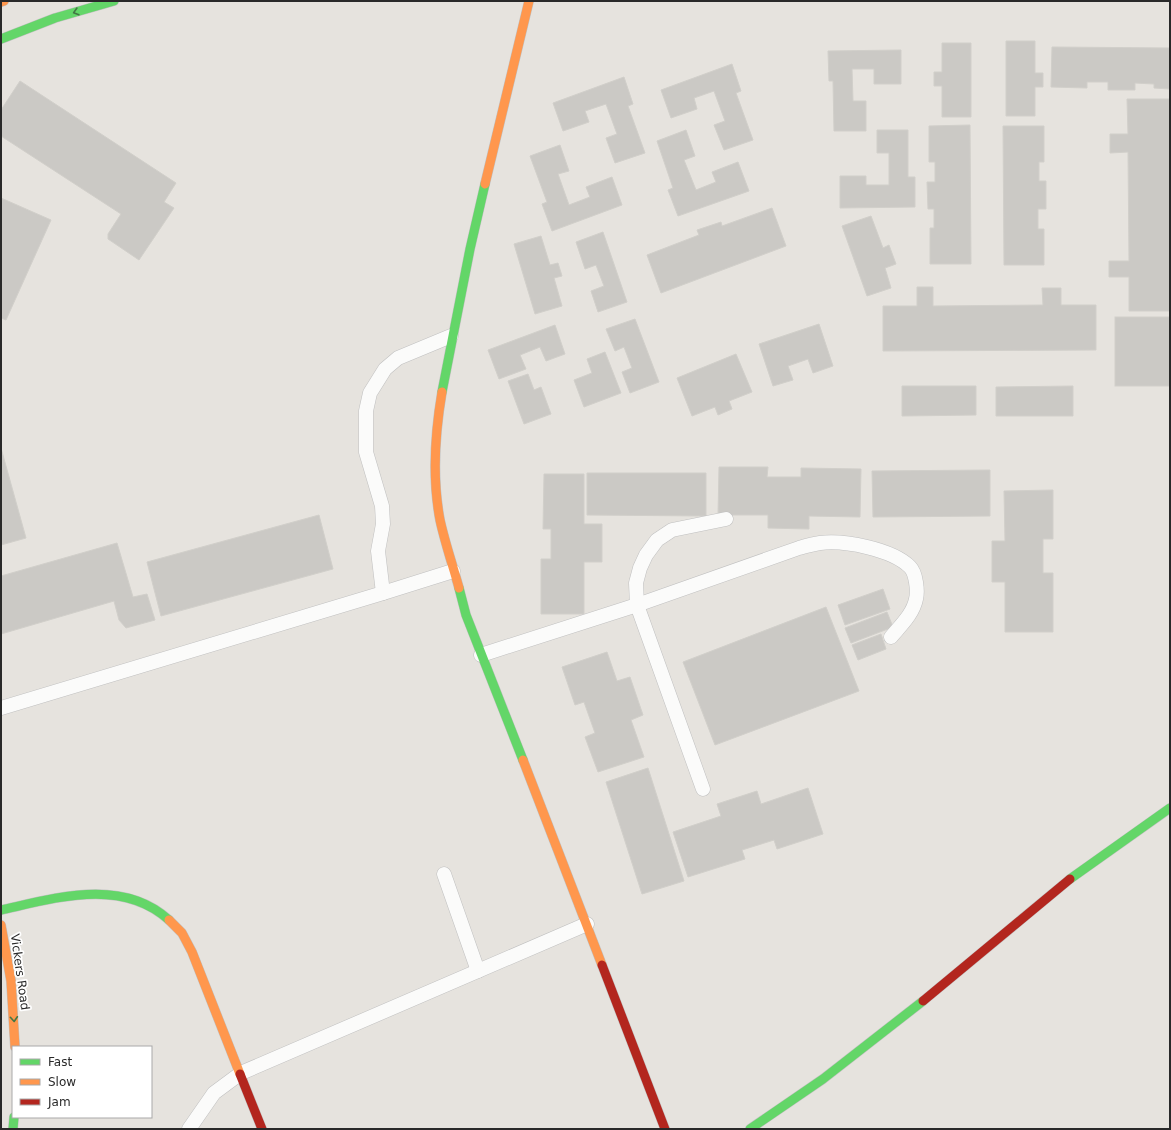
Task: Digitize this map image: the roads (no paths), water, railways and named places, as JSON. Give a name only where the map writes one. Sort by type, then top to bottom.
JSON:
[{"type":"street","points":[[1,39],[55,18],[114,1]]},
{"type":"street","points":[[529,1],[451,336],[438,413],[435,478],[440,520],[452,570],[466,615],[587,924],[665,1129]]},
{"type":"street","points":[[750,1129],[823,1079],[953,977],[1067,882],[1162,812],[1170,808]]},
{"type":"street","points":[[1,910],[80,895],[108,894],[130,898],[151,906],[168,919],[183,934],[241,1073],[262,1129]]},
{"type":"street","name":"Vickers Road","points":[[1,925],[11,982],[15,1046]]},
{"type":"street","points":[[13,1129],[14,1118]]},
{"type":"lane","points":[[383,593],[378,552],[383,524],[382,506],[366,452],[366,411],[370,393],[385,369],[398,358],[451,336]]},
{"type":"lane","points":[[703,789],[637,605],[636,583],[640,568],[646,555],[657,540],[672,530],[726,519]]},
{"type":"lane","points":[[481,655],[637,605],[799,548],[820,543],[838,543],[860,546],[890,555],[910,567],[916,584],[916,598],[910,614],[891,637]]},
{"type":"lane","points":[[1,708],[383,593],[452,570]]},
{"type":"lane","points":[[444,874],[478,970]]},
{"type":"lane","points":[[189,1129],[214,1093],[241,1073],[587,924]]}]
